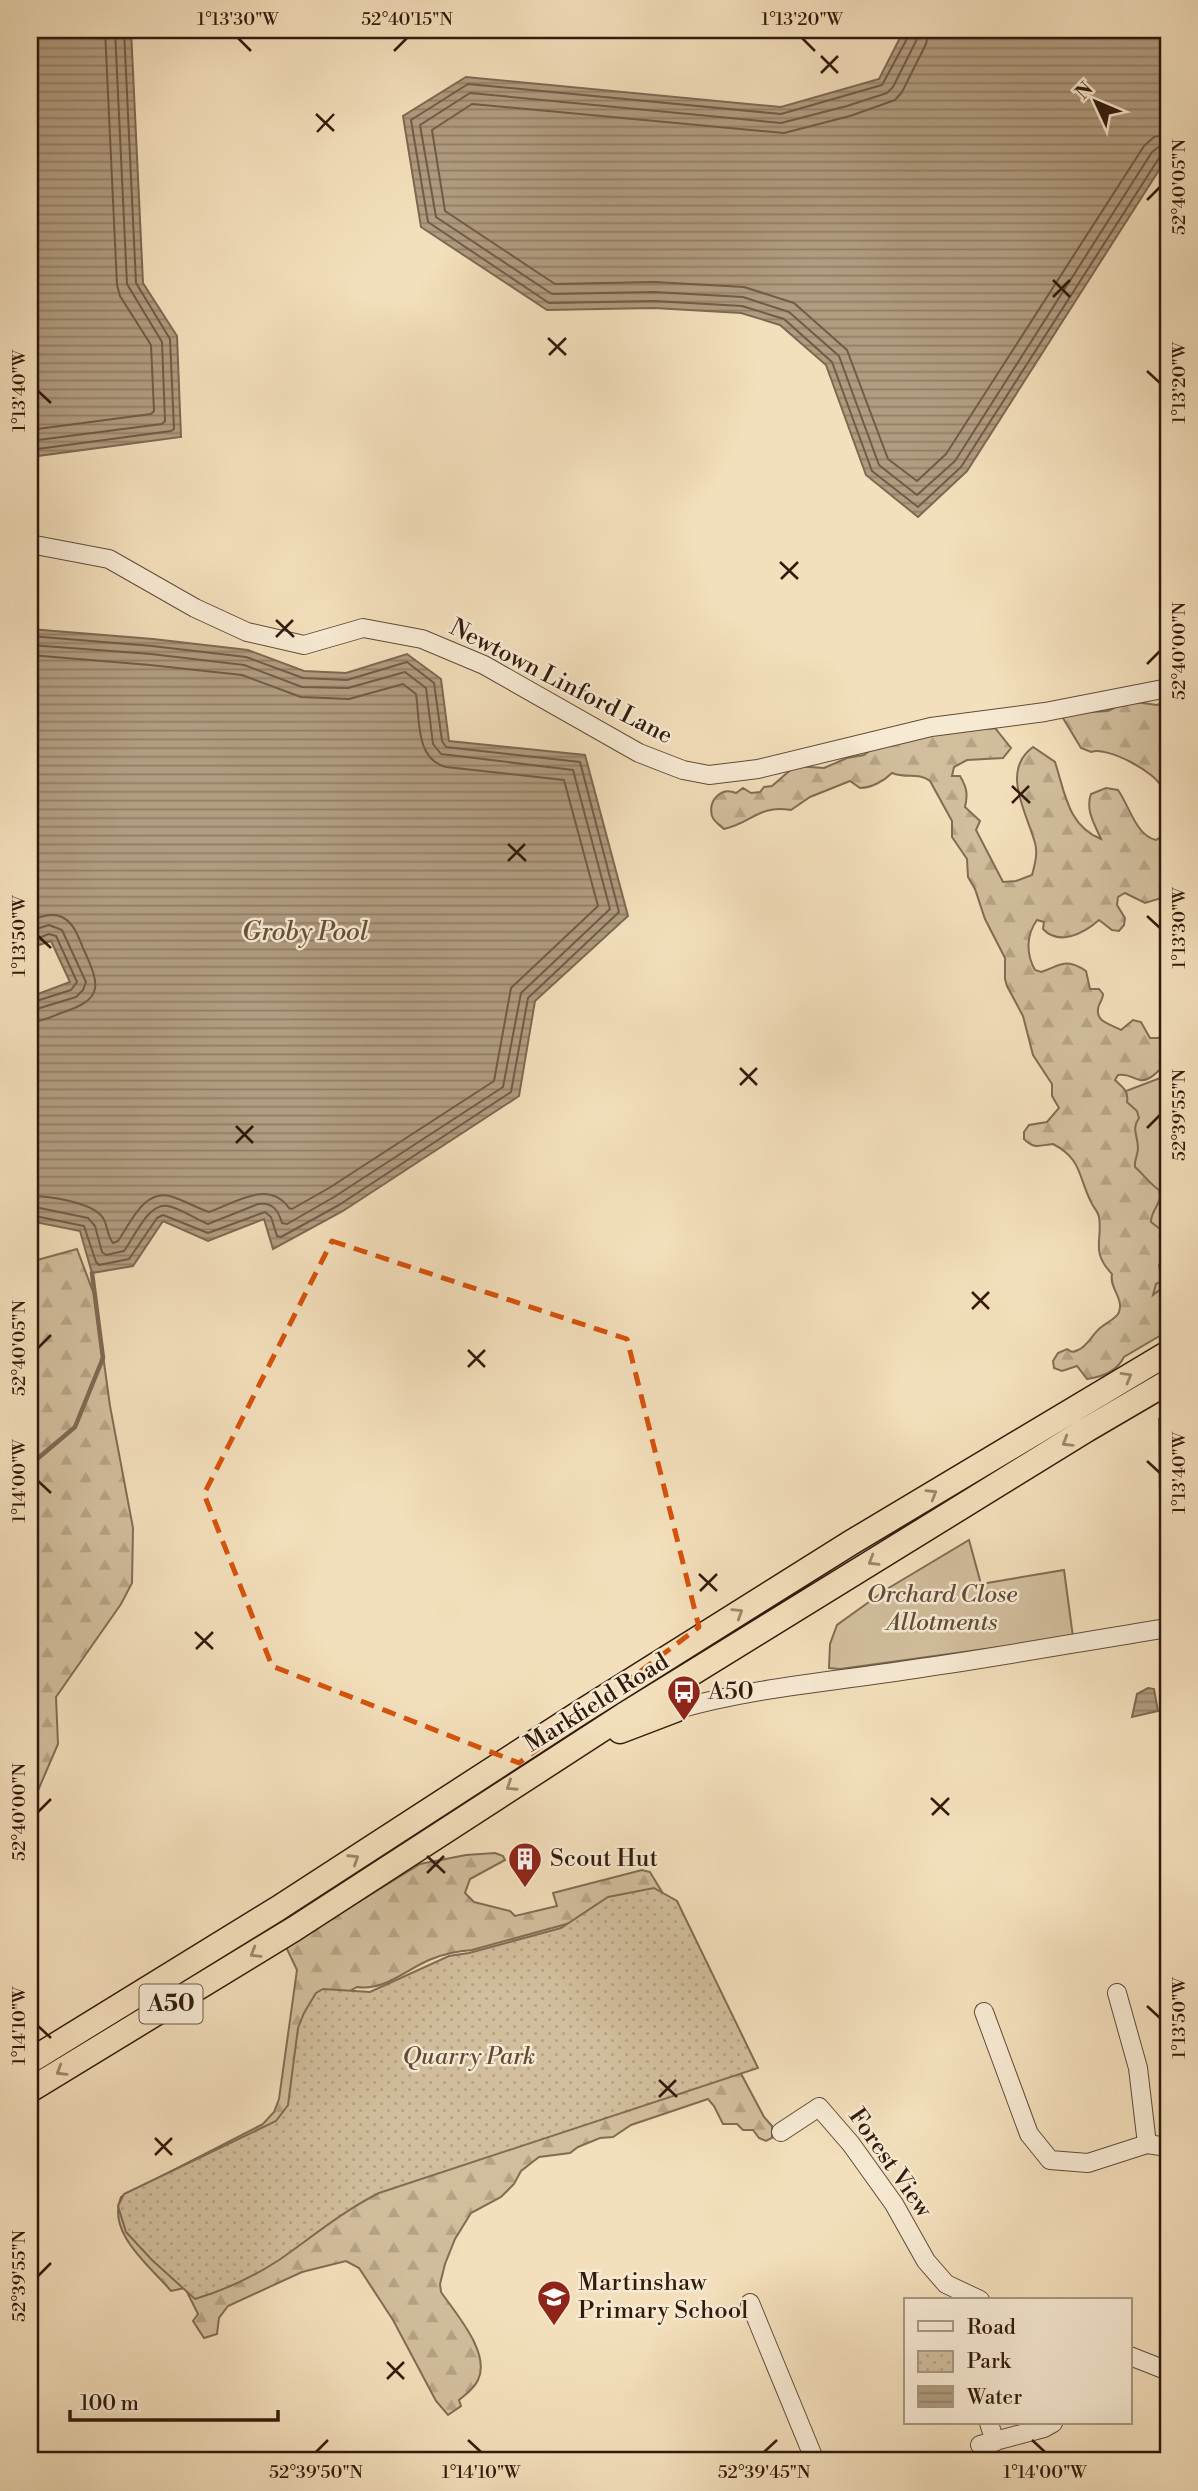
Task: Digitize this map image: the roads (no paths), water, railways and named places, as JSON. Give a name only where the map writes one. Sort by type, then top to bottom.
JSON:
[{"type":"highway","name":"Markfield Road","points":[[30,2061],[277,1909],[581,1712],[841,1549],[1168,1353]]},
{"type":"highway","name":"Markfield Road","points":[[30,2090],[294,1929],[543,1766],[858,1570],[1168,1382]]},
{"type":"highway","points":[[543,1766],[610,1735],[675,1710]]},
{"type":"street","name":"Newtown Linford Lane","points":[[30,544],[109,559],[195,608],[247,632],[304,645],[363,628],[422,639],[484,665],[639,753],[683,770],[709,775],[758,769],[931,727],[1045,712],[1168,688]]},
{"type":"street","name":"Markfield Road","points":[[675,1710],[820,1681],[1168,1628]]},
{"type":"street","points":[[1117,1993],[1138,2068],[1147,2144]]},
{"type":"street","points":[[984,2012],[1029,2134],[1050,2160],[1088,2164],[1147,2144],[1168,2147]]},
{"type":"street","name":"Forest View","points":[[781,2132],[820,2108],[894,2204],[926,2261],[946,2284],[976,2298]]},
{"type":"street","points":[[750,2303],[815,2461]]},
{"type":"street","points":[[1132,2358],[1168,2371]]},
{"type":"street","points":[[989,2424],[988,2443],[1051,2424]]},
{"type":"water","points":[[30,30],[131,30],[143,283],[177,336],[181,437],[30,457]]},
{"type":"water","points":[[904,30],[1168,30],[1168,156],[967,471],[918,517],[866,475],[826,365],[780,325],[741,313],[654,308],[547,310],[421,227],[403,116],[466,77],[781,107],[879,79]]},
{"type":"water","name":"Groby Pool","points":[[30,629],[248,650],[304,671],[346,673],[407,654],[441,679],[449,741],[585,755],[628,916],[535,1001],[519,1096],[343,1211],[273,1249],[264,1219],[208,1241],[163,1221],[133,1266],[92,1273],[80,1231],[30,1221],[30,997],[70,982],[51,941],[30,948]]},
{"type":"water","points":[[1148,1688],[1154,1689],[1158,1711],[1132,1717],[1137,1694]]},
{"type":"waterway","points":[[30,1465],[75,1427],[103,1358],[92,1273]]},
{"type":"waterway","points":[[30,1612],[30,1746]]},
{"type":"place","name":"A50","points":[[684,1722]]},
{"type":"place","name":"Scout Hut","points":[[525,1889]]},
{"type":"place","name":"Martinshaw Primary School","points":[[554,2327]]},
{"type":"park label","name":"Orchard Close Allotments","points":[[942,1609]]},
{"type":"park label","name":"Quarry Park","points":[[469,2057]]}]
